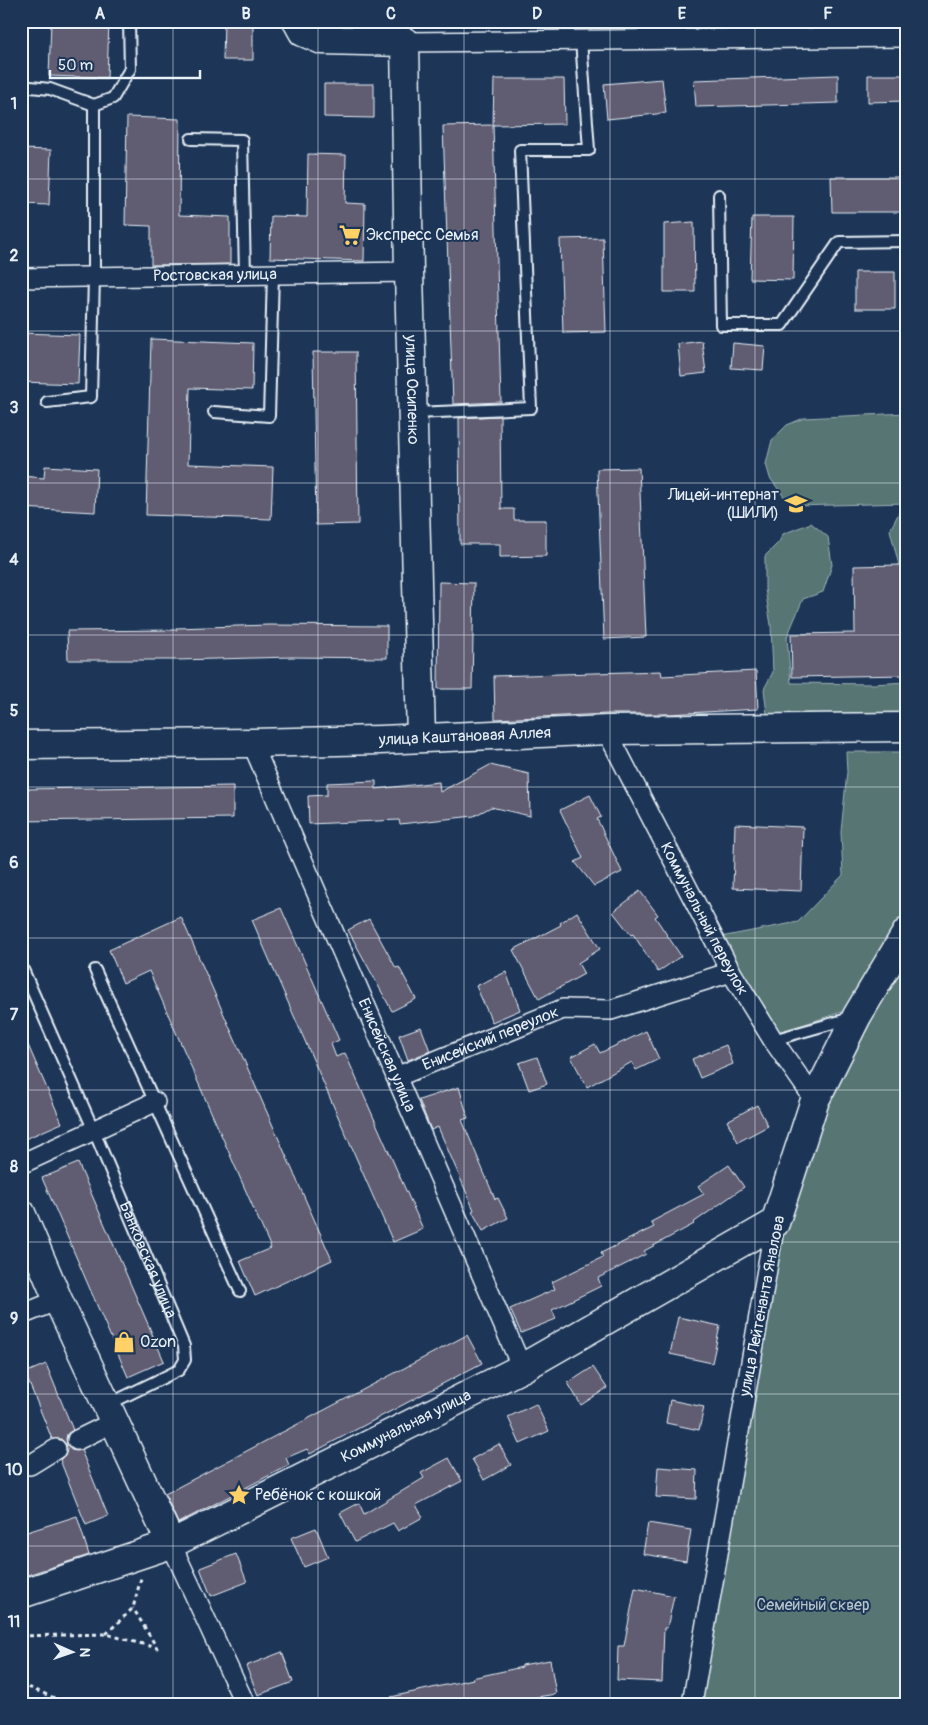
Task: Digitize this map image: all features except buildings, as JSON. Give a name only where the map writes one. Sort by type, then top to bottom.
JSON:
[{"type":"street","points":[[298,21],[303,32],[322,40],[405,42],[907,37]]},
{"type":"street","name":"улица Осипенко","points":[[405,42],[412,413],[421,737]]},
{"type":"street","name":"Ростовская улица","points":[[21,278],[409,272]]},
{"type":"street","name":"улица Каштановая Аллея","points":[[21,745],[252,743],[608,730],[907,726]]},
{"type":"street","name":"Коммунальный переулок","points":[[608,730],[731,972],[773,1040],[815,1100]]},
{"type":"street","name":"Енисейская улица","points":[[252,743],[522,1368]]},
{"type":"street","name":"улица Лейтенанта Яналова","points":[[692,1704],[776,1223],[815,1100],[857,1016],[907,932]]},
{"type":"street","name":"Енисейский переулок","points":[[396,1077],[563,1009],[611,1010],[731,972]]},
{"type":"street","points":[[21,1164],[154,1102]]},
{"type":"street","points":[[21,1213],[110,1414],[245,1704]]},
{"type":"street","name":"Коммунальная улица","points":[[21,1594],[171,1544],[522,1368],[776,1223]]},
{"type":"street","points":[[21,1315],[58,1300]]},
{"type":"street","name":"Банковская улица","points":[[77,1440],[110,1414]]},
{"type":"street","points":[[30,1465],[56,1450]]},
{"type":"lane","points":[[21,86],[50,89],[94,105],[113,98],[130,69],[129,21]]},
{"type":"lane","points":[[412,413],[531,408],[520,150],[589,150],[582,40]]},
{"type":"lane","points":[[47,402],[91,397],[94,277],[94,105]]},
{"type":"lane","points":[[191,138],[242,140],[246,275]]},
{"type":"lane","points":[[719,195],[721,325],[782,325],[839,242],[907,242]]},
{"type":"lane","points":[[214,412],[269,416],[273,274]]},
{"type":"lane","name":"Банковская улица","points":[[21,965],[94,1131],[184,1346],[185,1360],[179,1370],[110,1414]]},
{"type":"lane","points":[[95,970],[240,1291]]},
{"type":"lane","points":[[773,1040],[857,1016]]},
{"type":"path","points":[[106,1634],[133,1608],[143,1572]]},
{"type":"path","points":[[21,1636],[106,1634],[157,1648],[133,1608]]},
{"type":"path","points":[[21,1684],[68,1704]]},
{"type":"green space","points":[[907,413],[907,503],[795,506],[785,498],[770,478],[766,464],[772,440],[787,425],[804,418]]},
{"type":"green space","points":[[902,507],[907,508],[907,581],[899,565],[890,530]]},
{"type":"green space","points":[[811,523],[828,537],[832,565],[823,592],[803,599],[787,637],[791,683],[873,684],[907,682],[907,714],[767,714],[764,689],[773,672],[771,625],[765,589],[765,556],[779,542],[783,534]]},
{"type":"green space","points":[[846,752],[907,752],[907,916],[853,1008],[778,1033],[721,937],[798,922],[843,875],[841,832],[847,772]]},
{"type":"green space","name":"Семейный сквер","points":[[907,956],[907,1704],[700,1704],[785,1225],[840,1074]]},
{"type":"place","name":"Экспресс Семья","points":[[350,235]]},
{"type":"place","name":"Лицей-интернат (ШИЛИ)","points":[[796,504]]},
{"type":"place","name":"Ozon","points":[[124,1342]]},
{"type":"place","name":"Ребёнок с кошкой","points":[[239,1495]]}]
